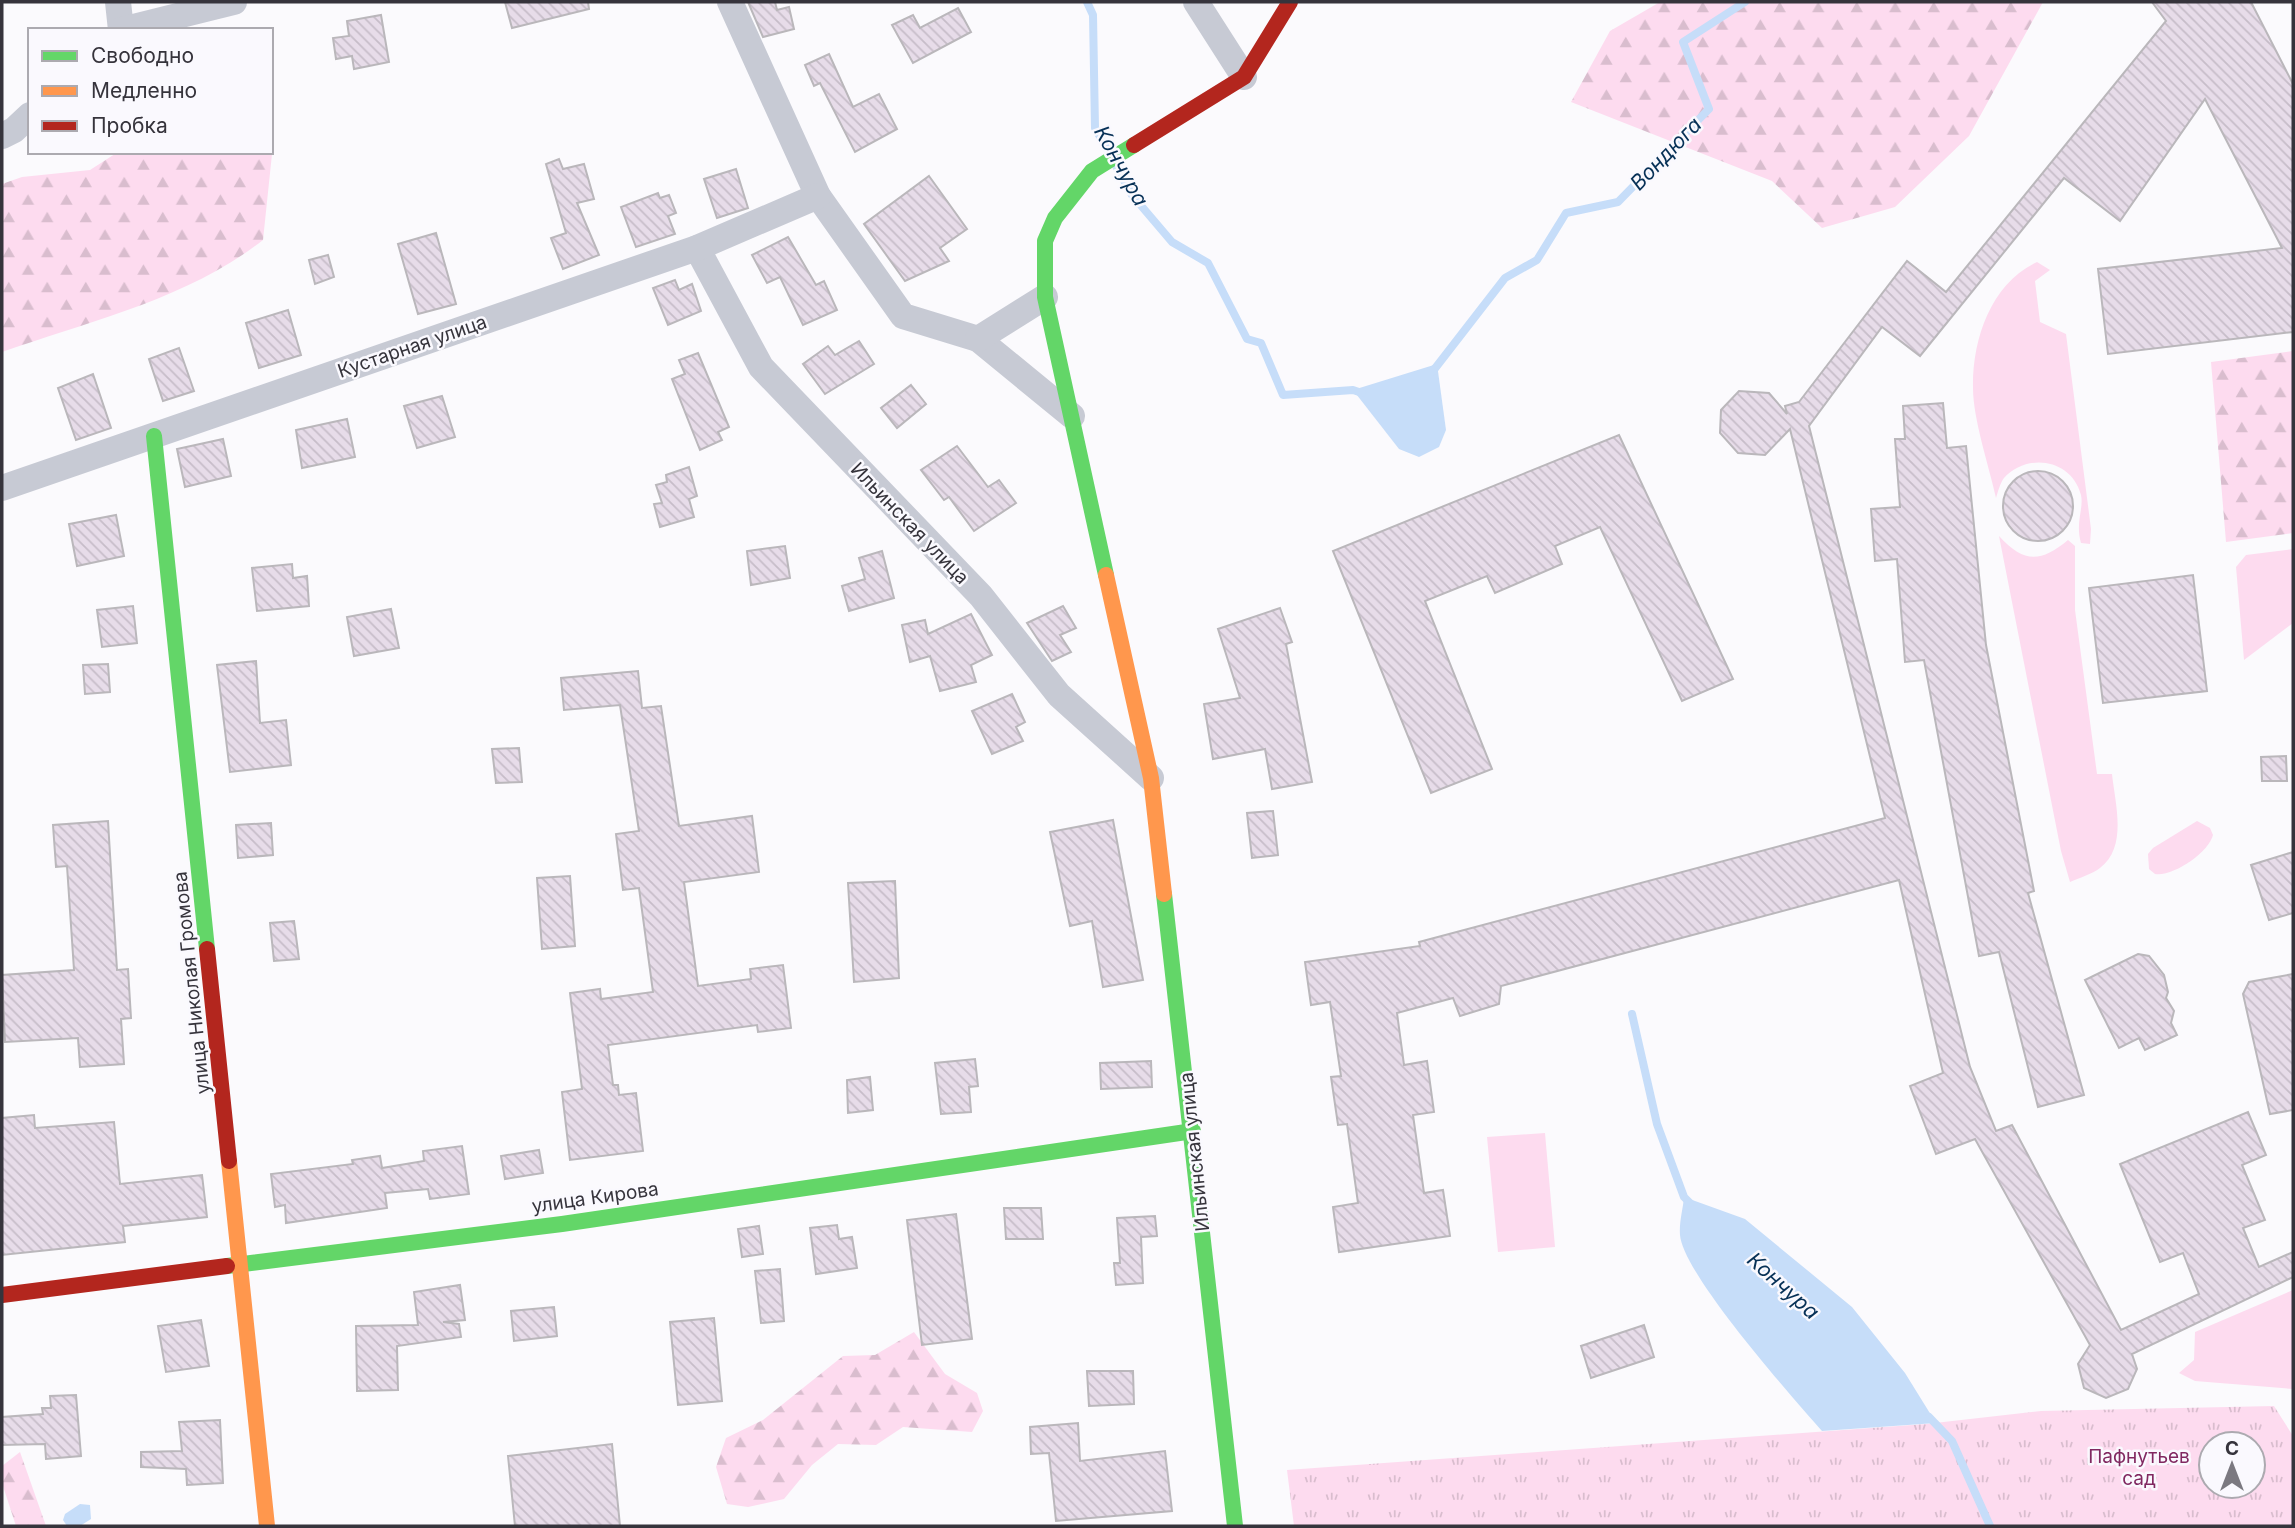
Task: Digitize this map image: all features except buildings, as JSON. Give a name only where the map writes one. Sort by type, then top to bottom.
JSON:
[{"type":"street","points":[[118,2],[121,28]]},
{"type":"street","points":[[129,28],[234,2]]},
{"type":"street","points":[[730,2],[818,196],[903,316],[978,339],[1072,416]]},
{"type":"street","points":[[1196,2],[1244,77],[1290,2]]},
{"type":"street","name":"Ильинская улица","points":[[1235,1526],[1193,1131],[1151,778],[1045,297],[1045,241],[1055,218],[1092,171],[1244,77]]},
{"type":"street","points":[[2,136],[28,118]]},
{"type":"street","name":"Кустарная улица","points":[[2,488],[697,247],[818,196]]},
{"type":"street","name":"Ильинская улица","points":[[697,247],[761,367],[981,596],[1059,695],[1151,778]]},
{"type":"street","points":[[978,339],[1045,297]]},
{"type":"street","name":"улица Николая Громова","points":[[154,436],[267,1526]]},
{"type":"street","name":"улица Кирова","points":[[2,1295],[562,1224],[1193,1131]]},
{"type":"green space","points":[[1660,2],[2043,2],[1969,136],[1895,207],[1822,228],[1772,181],[1571,102],[1610,31]]},
{"type":"green space","points":[[115,154],[272,154],[263,240],[203,278],[171,293],[2,352],[2,184],[22,177],[90,170]]},
{"type":"green space","points":[[2037,262],[2050,270],[2035,281],[2040,322],[2066,334],[2091,529],[2090,544],[2081,543],[2079,535],[2081,495],[2076,483],[2059,467],[2036,462],[2024,465],[2004,478],[1996,498],[1976,414],[1973,388],[1976,351],[1987,315],[2007,284],[2021,271]]},
{"type":"green space","points":[[2293,351],[2293,533],[2226,542],[2211,362]]},
{"type":"green space","points":[[1999,536],[2016,551],[2032,557],[2049,553],[2068,540],[2075,546],[2075,610],[2097,774],[2112,774],[2118,824],[2114,849],[2109,859],[2097,870],[2070,882],[2061,851]]},
{"type":"green space","points":[[2293,549],[2293,623],[2244,660],[2236,567],[2246,555]]},
{"type":"green space","points":[[2197,821],[2210,828],[2213,835],[2198,856],[2171,872],[2155,874],[2149,869],[2148,854],[2153,848]]},
{"type":"green space","points":[[1545,1133],[1555,1247],[1498,1252],[1487,1137]]},
{"type":"green space","points":[[2293,1290],[2293,1389],[2195,1381],[2179,1373],[2194,1360],[2195,1332]]},
{"type":"green space","points":[[914,1332],[945,1374],[977,1393],[983,1411],[972,1432],[903,1427],[876,1445],[838,1444],[812,1465],[784,1499],[748,1507],[727,1504],[716,1467],[726,1438],[763,1420],[843,1356],[875,1355]]},
{"type":"green space","name":"Пафнутьев сад","points":[[2274,1406],[2293,1436],[2293,1526],[1294,1526],[1287,1470],[1926,1424],[2041,1411]]},
{"type":"green space","points":[[20,1452],[46,1526],[16,1526],[2,1483],[2,1466]]},
{"type":"water","points":[[1437,364],[1446,430],[1439,447],[1419,457],[1399,449],[1353,390]]},
{"type":"water","points":[[1684,1197],[1745,1219],[1852,1307],[1905,1373],[1936,1423],[1822,1431],[1741,1335],[1699,1277],[1680,1235]]},
{"type":"water","points":[[80,1504],[90,1505],[91,1519],[80,1526],[67,1526],[63,1520],[65,1514]]},
{"type":"waterway","name":"Кончура","points":[[1087,2],[1093,15],[1095,128],[1107,149]]},
{"type":"waterway","name":"Вондюга","points":[[1433,371],[1505,278],[1537,260],[1566,213],[1618,202],[1709,109],[1683,42],[1745,2]]},
{"type":"waterway","name":"Кончура","points":[[1116,166],[1132,195],[1172,242],[1208,263],[1247,339],[1261,343],[1283,395],[1353,390],[1362,393]]},
{"type":"waterway","name":"Кончура","points":[[1632,1014],[1657,1124],[1684,1197],[1690,1203]]},
{"type":"waterway","name":"Кончура","points":[[1929,1417],[1952,1441],[1990,1526]]},
{"type":"traffic: fast","points":[[1106,575],[1045,297],[1045,241],[1055,218],[1092,171],[1134,145]]},
{"type":"traffic: fast","points":[[154,436],[207,949]]},
{"type":"traffic: fast","points":[[1164,894],[1235,1526]]},
{"type":"traffic: fast","points":[[227,1266],[562,1224],[1193,1131]]},
{"type":"traffic: slow","points":[[1106,575],[1151,778],[1164,894]]},
{"type":"traffic: slow","points":[[229,1161],[267,1526]]},
{"type":"traffic: jam","points":[[1134,145],[1244,77],[1290,2]]},
{"type":"traffic: jam","points":[[207,949],[229,1161]]},
{"type":"traffic: jam","points":[[2,1295],[227,1266]]}]
